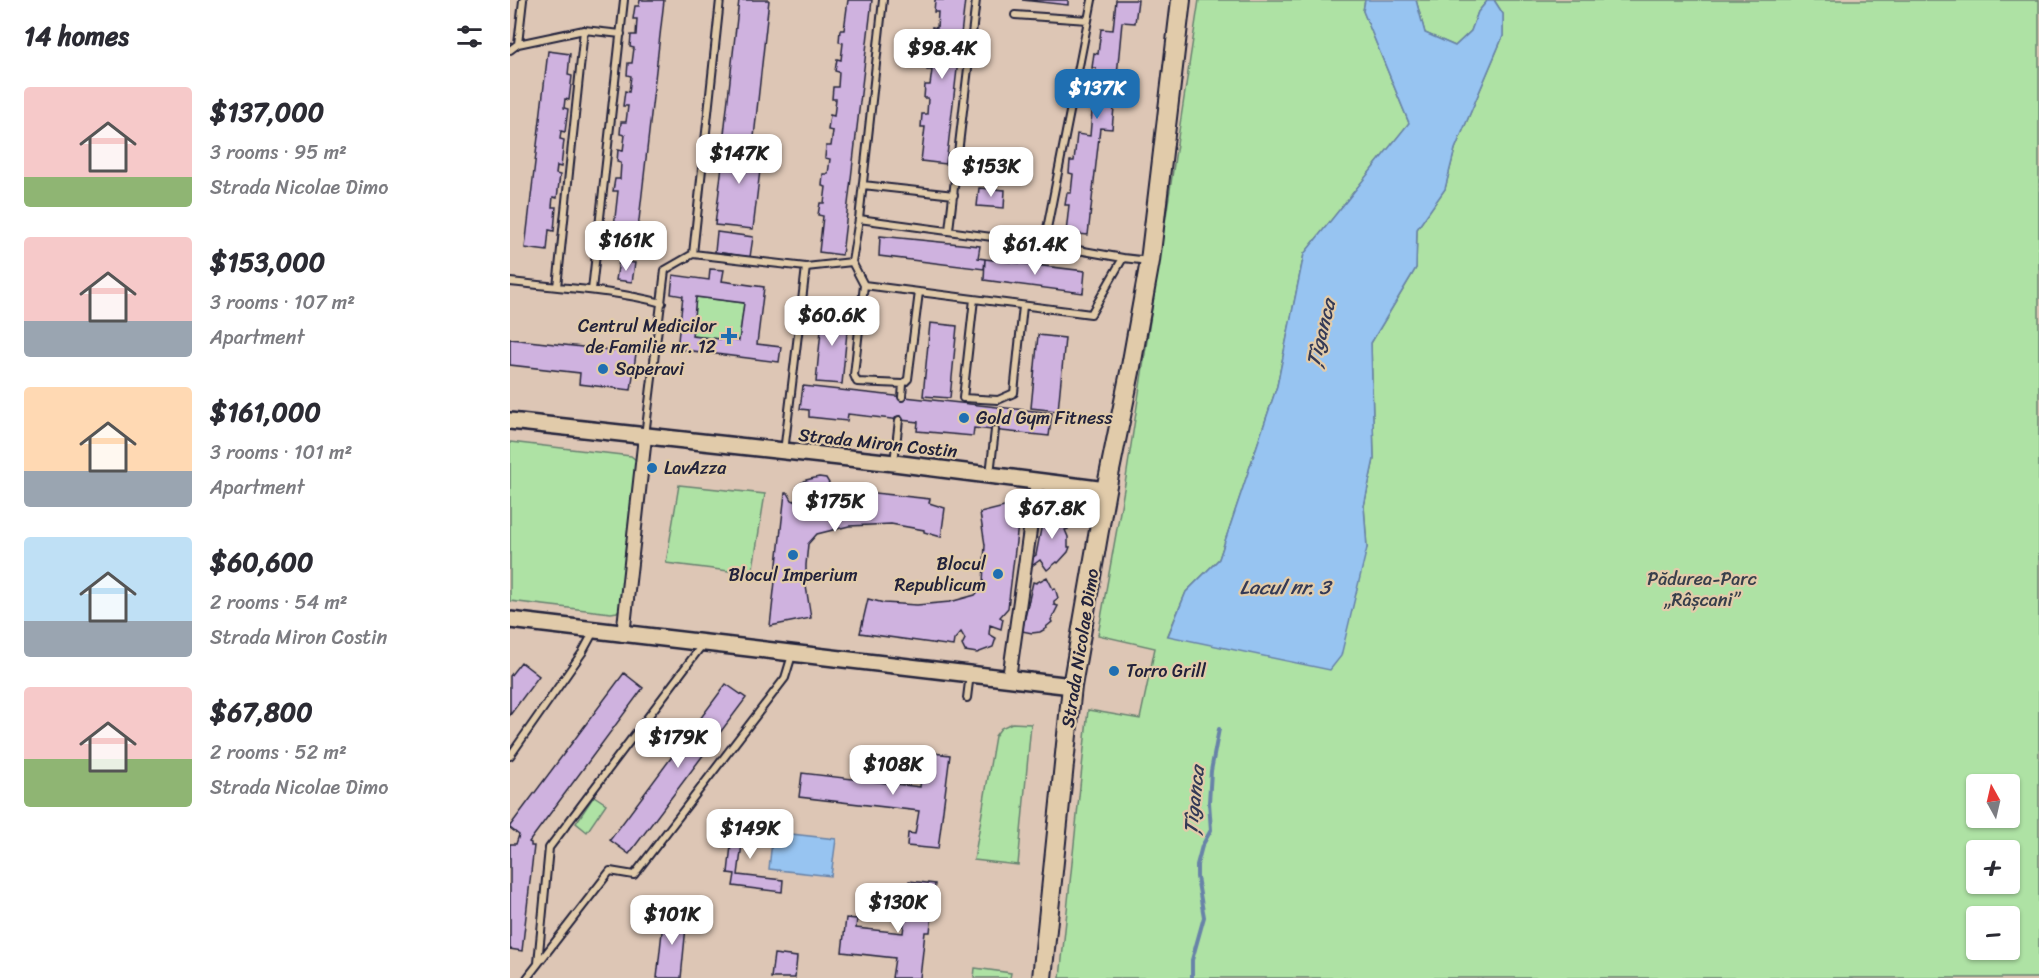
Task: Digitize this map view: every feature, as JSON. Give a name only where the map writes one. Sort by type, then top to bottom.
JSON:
[{"type":"main road","name":"Strada Nicolae Dimo","points":[[1042,978],[1072,686],[1106,490],[1150,261],[1181,0]]},
{"type":"street","name":"Strada Miron Costin","points":[[510,421],[894,463],[1106,490]]},
{"type":"street","points":[[623,635],[645,437]]},
{"type":"street","points":[[1009,678],[1037,481]]},
{"type":"street","points":[[510,620],[1072,686]]},
{"type":"lane","points":[[518,44],[523,0]]},
{"type":"lane","points":[[592,290],[624,0]]},
{"type":"lane","points":[[693,254],[720,0]]},
{"type":"lane","points":[[883,0],[859,219],[852,262],[864,285],[854,379],[857,382],[903,384]]},
{"type":"lane","points":[[949,230],[976,0]]},
{"type":"lane","points":[[1044,244],[1092,0]]},
{"type":"lane","points":[[1015,15],[1088,20]]},
{"type":"lane","points":[[557,287],[584,30]]},
{"type":"lane","points":[[510,50],[518,44],[584,30],[621,34]]},
{"type":"lane","points":[[862,185],[954,195]]},
{"type":"lane","points":[[859,219],[949,230],[1150,261]]},
{"type":"lane","points":[[645,437],[665,270],[693,254],[806,267],[852,262]]},
{"type":"lane","points":[[864,285],[1091,314],[1123,258]]},
{"type":"lane","points":[[784,452],[806,267]]},
{"type":"lane","points":[[510,282],[592,290],[662,303]]},
{"type":"lane","points":[[902,396],[903,384],[910,373],[919,292]]},
{"type":"lane","points":[[974,300],[963,398],[998,404],[1014,393],[1023,306]]},
{"type":"lane","points":[[894,463],[899,420]]},
{"type":"lane","points":[[990,475],[995,430]]},
{"type":"lane","points":[[510,756],[582,653],[594,630]]},
{"type":"lane","points":[[538,963],[549,848],[704,643]]},
{"type":"lane","points":[[527,978],[610,871],[634,875],[785,678],[792,654]]},
{"type":"lane","points":[[967,698],[970,674]]},
{"type":"green space","name":"Pădurea-Parc „Râșcani”","points":[[1199,0],[1365,0],[1363,11],[1409,123],[1304,254],[1277,386],[1219,559],[1186,592],[1168,635],[1367,548],[1364,506],[1374,459],[1371,343],[1416,268],[1417,229],[1445,189],[1455,149],[1503,36],[1503,14],[1494,0],[2039,0],[2039,978],[1060,978],[1088,710],[1140,719],[1155,648],[1098,635],[1126,478]]},
{"type":"green space","points":[[1416,0],[1488,0],[1478,12],[1471,31],[1455,46],[1425,33]]},
{"type":"green space","points":[[696,297],[744,303],[739,341],[692,336]]},
{"type":"green space","points":[[510,442],[631,456],[636,460],[621,607],[617,612],[510,601]]},
{"type":"green space","points":[[679,485],[765,494],[752,574],[666,563]]},
{"type":"green space","points":[[1012,723],[1031,724],[1018,865],[974,860],[995,736],[1001,728]]},
{"type":"green space","points":[[594,796],[606,804],[587,832],[576,823]]},
{"type":"green space","points":[[975,968],[1011,973],[1010,978],[974,978]]},
{"type":"water","name":"Lacul nr. 3","points":[[1365,0],[1416,0],[1425,33],[1455,46],[1471,31],[1478,12],[1488,0],[1494,0],[1503,14],[1503,36],[1455,149],[1445,189],[1417,229],[1416,268],[1371,343],[1374,459],[1364,506],[1367,548],[1341,656],[1330,670],[1168,636],[1186,592],[1219,559],[1277,386],[1304,254],[1409,123],[1363,11]]},
{"type":"water","points":[[773,832],[836,839],[831,876],[769,869]]},
{"type":"building","points":[[640,0],[664,0],[638,229],[614,227],[618,191],[613,191],[615,179],[620,179],[621,163],[617,162],[618,150],[623,151],[625,135],[620,134],[621,122],[626,122],[628,106],[623,106],[625,91],[629,92],[631,76],[627,75],[628,63],[632,63],[634,48],[630,47],[631,35],[636,35],[637,19],[633,19],[635,6],[639,6]]},
{"type":"building","points":[[739,0],[769,0],[754,137],[724,134]]},
{"type":"building","points":[[848,0],[872,0],[842,255],[819,252],[823,216],[818,215],[820,203],[824,203],[826,187],[822,186],[823,174],[828,174],[830,159],[825,158],[826,146],[831,146],[833,131],[828,130],[830,115],[834,116],[836,99],[832,99],[833,87],[838,87],[839,72],[835,71],[837,59],[841,60],[843,43],[839,42],[840,30],[844,30]]},
{"type":"building","points":[[935,0],[965,0],[946,164],[921,161],[925,127],[921,127],[922,114],[927,114],[928,98],[924,98],[925,85],[930,85],[932,70],[927,70],[929,54],[933,55],[935,41],[931,40],[932,27],[937,28],[938,12],[934,12]]},
{"type":"building","points":[[1022,0],[1068,0],[1068,5]]},
{"type":"building","points":[[1116,0],[1138,0],[1135,23],[1122,22],[1112,129],[1100,128],[1088,235],[1066,233],[1069,205],[1065,205],[1067,193],[1071,193],[1073,174],[1069,173],[1070,161],[1074,161],[1077,134],[1090,136],[1093,100],[1089,99],[1090,88],[1094,88],[1096,68],[1092,68],[1094,53],[1098,54],[1101,29],[1113,30]]},
{"type":"building","points":[[548,51],[570,54],[568,75],[572,76],[569,100],[565,99],[564,108],[568,109],[565,132],[561,131],[560,139],[564,140],[561,167],[557,166],[556,174],[560,175],[557,198],[553,197],[552,207],[556,207],[554,231],[549,230],[547,251],[525,248]]},
{"type":"building","points":[[725,140],[763,145],[753,229],[715,225]]},
{"type":"building","points":[[979,188],[1005,190],[1004,208],[977,206]]},
{"type":"building","points":[[717,232],[753,237],[750,257],[715,252]]},
{"type":"building","points":[[880,236],[980,246],[978,258],[985,259],[984,269],[879,256]]},
{"type":"building","points":[[985,259],[1085,271],[1083,293],[984,280]]},
{"type":"building","points":[[619,261],[635,263],[632,282],[616,280]]},
{"type":"building","points":[[710,269],[724,270],[722,281],[764,287],[757,344],[781,347],[779,362],[677,349],[683,296],[671,294],[673,275],[709,280]],"holes":[[[696,297],[744,303],[739,341],[692,336]]]},
{"type":"building","points":[[823,309],[849,311],[842,384],[816,382]]},
{"type":"building","points":[[930,323],[957,326],[950,398],[923,396]]},
{"type":"building","points":[[1038,335],[1065,338],[1058,411],[1031,408]]},
{"type":"building","points":[[510,339],[636,353],[631,390],[579,384],[580,373],[510,365]]},
{"type":"building","points":[[803,386],[1052,413],[1049,436],[974,428],[973,436],[917,431],[918,422],[848,414],[847,421],[809,417],[809,410],[800,409]]},
{"type":"building","name":"Blocul Imperium","points":[[826,478],[829,483],[826,491],[830,498],[838,489],[930,499],[929,503],[945,508],[941,537],[924,532],[924,530],[891,524],[849,526],[817,534],[808,544],[806,565],[806,586],[811,618],[770,626],[785,493],[788,493],[792,500],[801,504],[802,496],[797,494],[797,486],[806,480]]},
{"type":"building","name":"Blocul Republicum","points":[[1008,506],[1020,508],[1008,608],[1000,617],[1003,619],[1001,629],[990,625],[989,634],[996,638],[993,647],[977,653],[965,651],[962,645],[965,639],[961,632],[954,640],[953,646],[860,633],[868,599],[884,603],[917,605],[950,602],[975,595],[983,586],[985,545],[980,513]]},
{"type":"building","points":[[1045,508],[1058,513],[1064,520],[1068,529],[1065,530],[1068,547],[1070,547],[1058,563],[1047,570],[1040,560],[1033,565],[1029,560],[1036,555]]},
{"type":"building","points":[[1047,577],[1053,589],[1055,588],[1058,598],[1054,601],[1054,605],[1058,606],[1052,622],[1040,632],[1022,631],[1033,582],[1036,583]]},
{"type":"building","points":[[521,662],[539,676],[510,715],[510,676]]},
{"type":"building","points":[[624,673],[643,688],[529,842],[531,846],[534,846],[522,951],[510,949],[510,844],[516,844],[519,835],[510,826]]},
{"type":"building","points":[[726,684],[746,698],[629,854],[610,840]]},
{"type":"building","points":[[924,752],[950,755],[938,849],[907,846],[908,833],[915,834],[919,811],[799,797],[802,773],[920,787]]},
{"type":"building","points":[[740,822],[770,826],[768,839],[743,836],[738,875],[783,880],[782,892],[733,886],[735,874],[728,873],[732,836],[738,836]]},
{"type":"building","points":[[909,881],[935,884],[930,932],[925,932],[920,978],[892,978],[895,958],[842,952],[846,918],[857,919],[856,928],[903,933]]},
{"type":"building","points":[[664,913],[687,916],[681,978],[657,978]]},
{"type":"building","points":[[774,954],[797,957],[795,978],[771,978]]},
{"type":"waterway","name":"Țîganca","points":[[1192,978],[1192,960],[1204,917],[1197,865],[1202,846],[1211,830],[1209,802],[1211,771],[1219,729]]},
{"type":"place","name":"Centrul Medicilor de Familie nr. 12","points":[[729,336]]},
{"type":"place","name":"Saperavi","points":[[603,369]]},
{"type":"place","name":"Gold Gym Fitness","points":[[964,418]]},
{"type":"place","name":"LavAzza","points":[[652,468]]},
{"type":"place","name":"Blocul Imperium","points":[[793,555]]},
{"type":"place","name":"Blocul Republicum","points":[[998,574]]},
{"type":"place","name":"Torro Grill","points":[[1114,671]]}]
